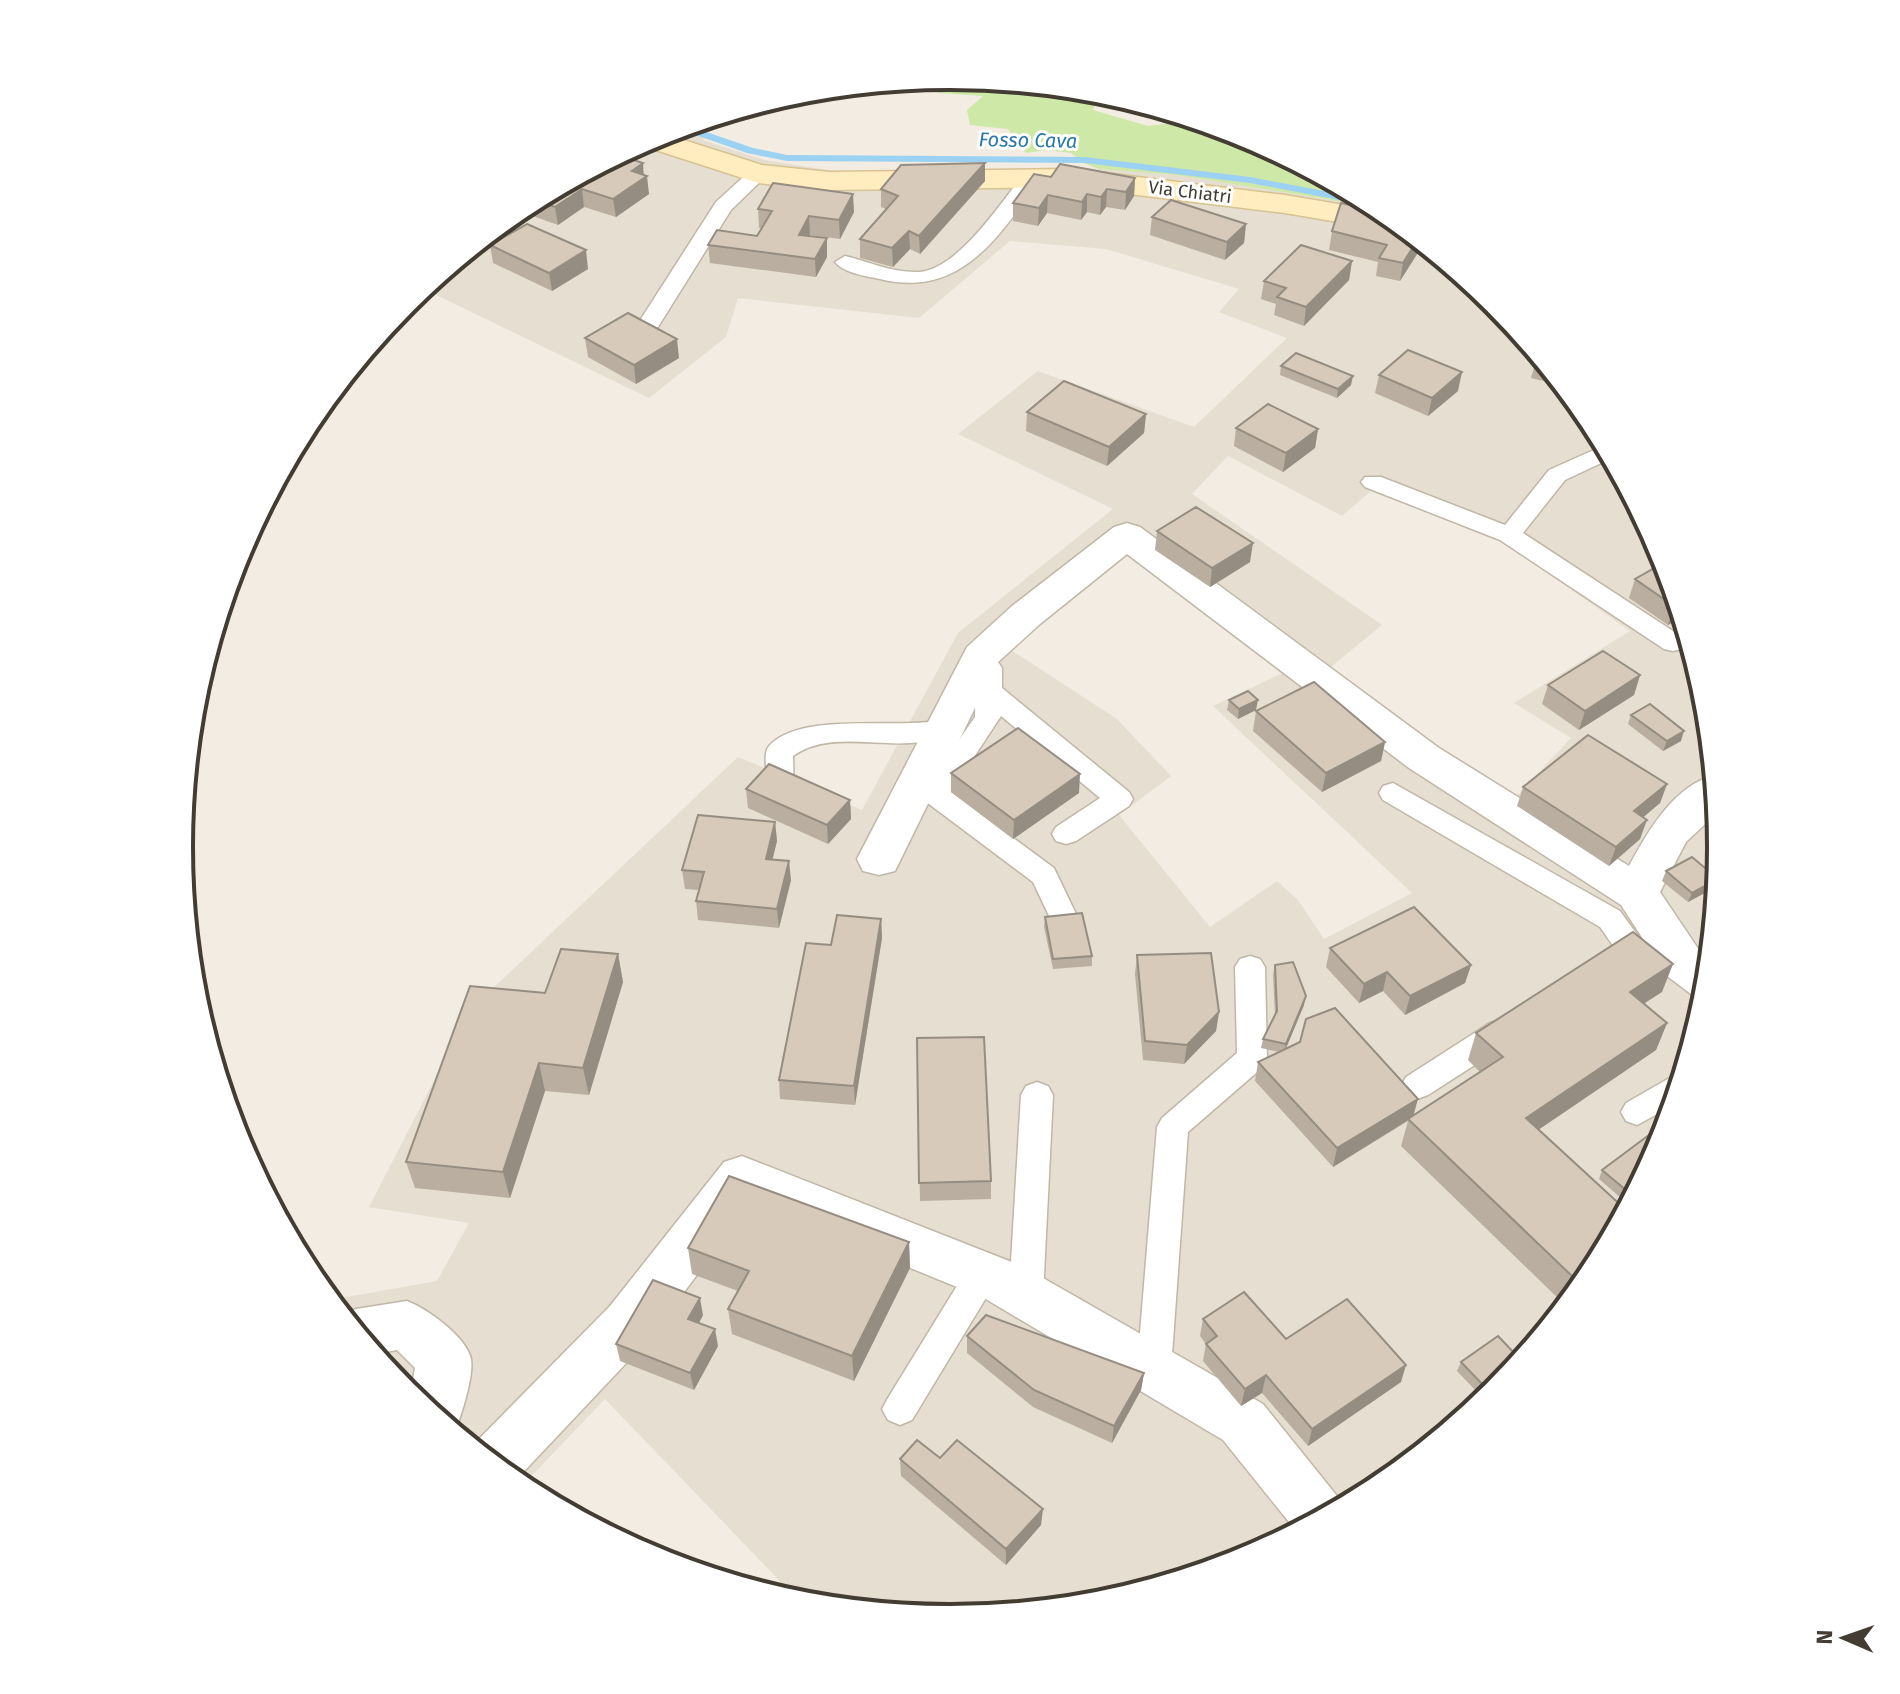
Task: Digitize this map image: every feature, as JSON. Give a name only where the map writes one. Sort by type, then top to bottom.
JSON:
[{"type":"street","name":"Via Chiatri","points":[[669,145],[758,174],[829,181],[1087,180],[1285,204],[1371,218]]},
{"type":"street","points":[[879,859],[946,728],[1026,615],[1127,535],[1642,923],[1696,972]]},
{"type":"street","points":[[1642,923],[1669,832],[1705,799]]},
{"type":"street","points":[[501,1456],[629,1323],[742,1177],[1004,1284],[1154,1369],[1243,1422],[1315,1510]]},
{"type":"street","points":[[368,1331],[407,1325],[444,1360],[436,1402]]},
{"type":"lane","points":[[650,322],[723,206],[758,174]]},
{"type":"lane","points":[[845,262],[876,274],[932,277],[971,252],[1030,179]]},
{"type":"lane","points":[[1509,535],[1557,475],[1598,456]]},
{"type":"lane","points":[[1373,482],[1509,535],[1673,643]]},
{"type":"lane","points":[[985,674],[1119,799],[1066,834]]},
{"type":"lane","points":[[985,674],[988,718],[935,794],[1044,875],[1062,914]]},
{"type":"lane","points":[[780,793],[779,752],[799,739],[844,734],[926,735],[946,728]]},
{"type":"lane","points":[[1393,793],[1610,919],[1642,923]]},
{"type":"lane","points":[[1605,964],[1642,923]]},
{"type":"lane","points":[[1154,1369],[1173,1127],[1252,1058],[1250,967]]},
{"type":"lane","points":[[1417,1086],[1524,1017]]},
{"type":"lane","points":[[1637,1112],[1665,1094]]},
{"type":"lane","points":[[900,1409],[1004,1284],[1037,1095]]},
{"type":"shaded area","points":[[706,131],[703,140],[764,160],[840,172],[1072,167],[1177,175],[1346,203],[1411,246],[1485,312],[1551,386],[1579,426],[1629,512],[1649,557],[1667,604],[1692,699],[1701,748],[1707,847],[1701,946],[1692,995],[1667,1090],[1649,1137],[1606,1226],[1579,1268],[1551,1308],[1485,1382],[1411,1448],[1371,1476],[1285,1526],[1193,1564],[1146,1578],[1049,1598],[1000,1602],[950,1604],[851,1598],[783,1585],[605,1399],[531,1477],[489,1448],[415,1382],[342,1298],[437,1281],[469,1223],[369,1207],[471,1009],[738,757],[862,810],[958,633],[1113,509],[958,434],[1038,371],[1194,427],[1287,338],[1219,312],[1239,289],[1106,249],[1010,241],[919,318],[738,298],[726,337],[649,398],[434,294],[489,246],[572,191],[615,168]],"holes":[[[1228,456],[1342,516],[1371,491],[1505,543],[1630,631],[1514,703],[1571,738],[1515,798],[1327,670],[1382,625],[1192,494]],[[1123,547],[1293,668],[1213,706],[1412,893],[1324,939],[1298,900],[1277,881],[1210,927],[1119,815],[1171,776],[1117,719],[1011,650],[1019,628]]]},
{"type":"green space","points":[[950,90],[1049,96],[1095,104],[1093,110],[1148,126],[1170,123],[1285,168],[1346,203],[1177,175],[1099,169],[1083,163],[1071,153],[1046,150],[1026,153],[1008,129],[970,125],[967,110],[983,96],[936,91]]},
{"type":"building","points":[[633,160],[643,163],[632,171],[647,176],[613,199],[582,189],[555,207],[549,205],[615,168]]},
{"type":"building","points":[[985,163],[919,236],[909,231],[892,248],[860,239],[898,196],[881,189],[901,165]]},
{"type":"building","points":[[1060,164],[1135,178],[1126,192],[1107,189],[1101,197],[1087,194],[1082,202],[1048,195],[1039,208],[1013,203],[1034,174],[1051,177]]},
{"type":"building","points":[[773,183],[853,194],[839,220],[809,216],[799,235],[827,238],[815,259],[708,245],[717,230],[757,236],[772,211],[758,209]]},
{"type":"building","points":[[1171,200],[1246,224],[1227,242],[1152,217]]},
{"type":"building","points":[[1341,203],[1350,205],[1413,247],[1403,263],[1379,258],[1387,245],[1332,231]]},
{"type":"building","points":[[527,224],[586,250],[549,273],[490,245]]},
{"type":"building","points":[[1301,245],[1352,261],[1306,307],[1277,297],[1286,288],[1264,281]]},
{"type":"building","points":[[628,313],[677,339],[634,365],[585,338]]},
{"type":"building","points":[[1408,350],[1462,372],[1432,398],[1379,375]]},
{"type":"building","points":[[1296,353],[1353,376],[1338,389],[1281,366]]},
{"type":"building","points":[[1064,381],[1146,414],[1109,447],[1027,412]]},
{"type":"building","points":[[1268,404],[1318,429],[1286,453],[1236,428]]},
{"type":"building","points":[[1196,507],[1253,543],[1212,568],[1157,531]]},
{"type":"building","points":[[1653,569],[1666,600],[1635,579]]},
{"type":"building","points":[[1603,651],[1640,675],[1585,711],[1548,685]]},
{"type":"building","points":[[1314,682],[1385,742],[1326,773],[1256,711]]},
{"type":"building","points":[[1248,691],[1258,700],[1239,709],[1229,700]]},
{"type":"building","points":[[1650,704],[1684,731],[1667,741],[1631,715]]},
{"type":"building","points":[[1018,728],[1080,774],[1014,820],[951,773]]},
{"type":"building","points":[[1588,735],[1667,784],[1634,811],[1647,820],[1616,847],[1523,787]]},
{"type":"building","points":[[769,764],[850,800],[827,825],[746,789]]},
{"type":"building","points":[[698,815],[775,822],[766,859],[789,861],[777,909],[696,901],[704,872],[682,870]]},
{"type":"building","points":[[1692,857],[1706,869],[1705,886],[1692,893],[1666,871]]},
{"type":"building","points":[[1414,907],[1471,965],[1410,996],[1387,972],[1364,984],[1330,948]]},
{"type":"building","points":[[1082,913],[1092,956],[1053,959],[1045,917]]},
{"type":"building","points":[[837,915],[881,919],[854,1086],[779,1080],[806,943],[831,945]]},
{"type":"building","points":[[1633,932],[1673,964],[1630,992],[1667,1023],[1526,1118],[1618,1203],[1573,1277],[1408,1119],[1503,1057],[1476,1033]]},
{"type":"building","points":[[561,949],[618,954],[583,1068],[539,1063],[503,1172],[406,1162],[470,986],[545,993]]},
{"type":"building","points":[[1211,953],[1219,1012],[1187,1045],[1145,1041],[1137,955]]},
{"type":"building","points":[[1293,962],[1306,996],[1286,1044],[1263,1039],[1277,1011],[1275,965]]},
{"type":"building","points":[[1335,1008],[1418,1099],[1337,1148],[1258,1062],[1300,1042],[1306,1019]]},
{"type":"building","points":[[984,1037],[991,1181],[919,1183],[917,1038]]},
{"type":"building","points":[[1650,1134],[1625,1189],[1602,1170]]},
{"type":"building","points":[[729,1176],[909,1242],[852,1356],[728,1309],[749,1271],[688,1248]]},
{"type":"building","points":[[653,1280],[700,1298],[688,1319],[715,1329],[690,1373],[616,1344]]},
{"type":"building","points":[[1244,1292],[1286,1339],[1347,1299],[1406,1365],[1312,1429],[1266,1375],[1245,1389],[1206,1344],[1217,1336],[1203,1319]]},
{"type":"building","points":[[986,1315],[1144,1373],[1114,1426],[1034,1390],[967,1336]]},
{"type":"building","points":[[1498,1336],[1513,1352],[1482,1384],[1461,1362]]},
{"type":"building","points":[[917,1440],[940,1458],[957,1440],[1043,1509],[1006,1549],[900,1459]]},
{"type":"waterway","name":"Fosso Cava","points":[[699,133],[751,151],[787,158],[1085,160],[1250,180],[1338,197]]}]
